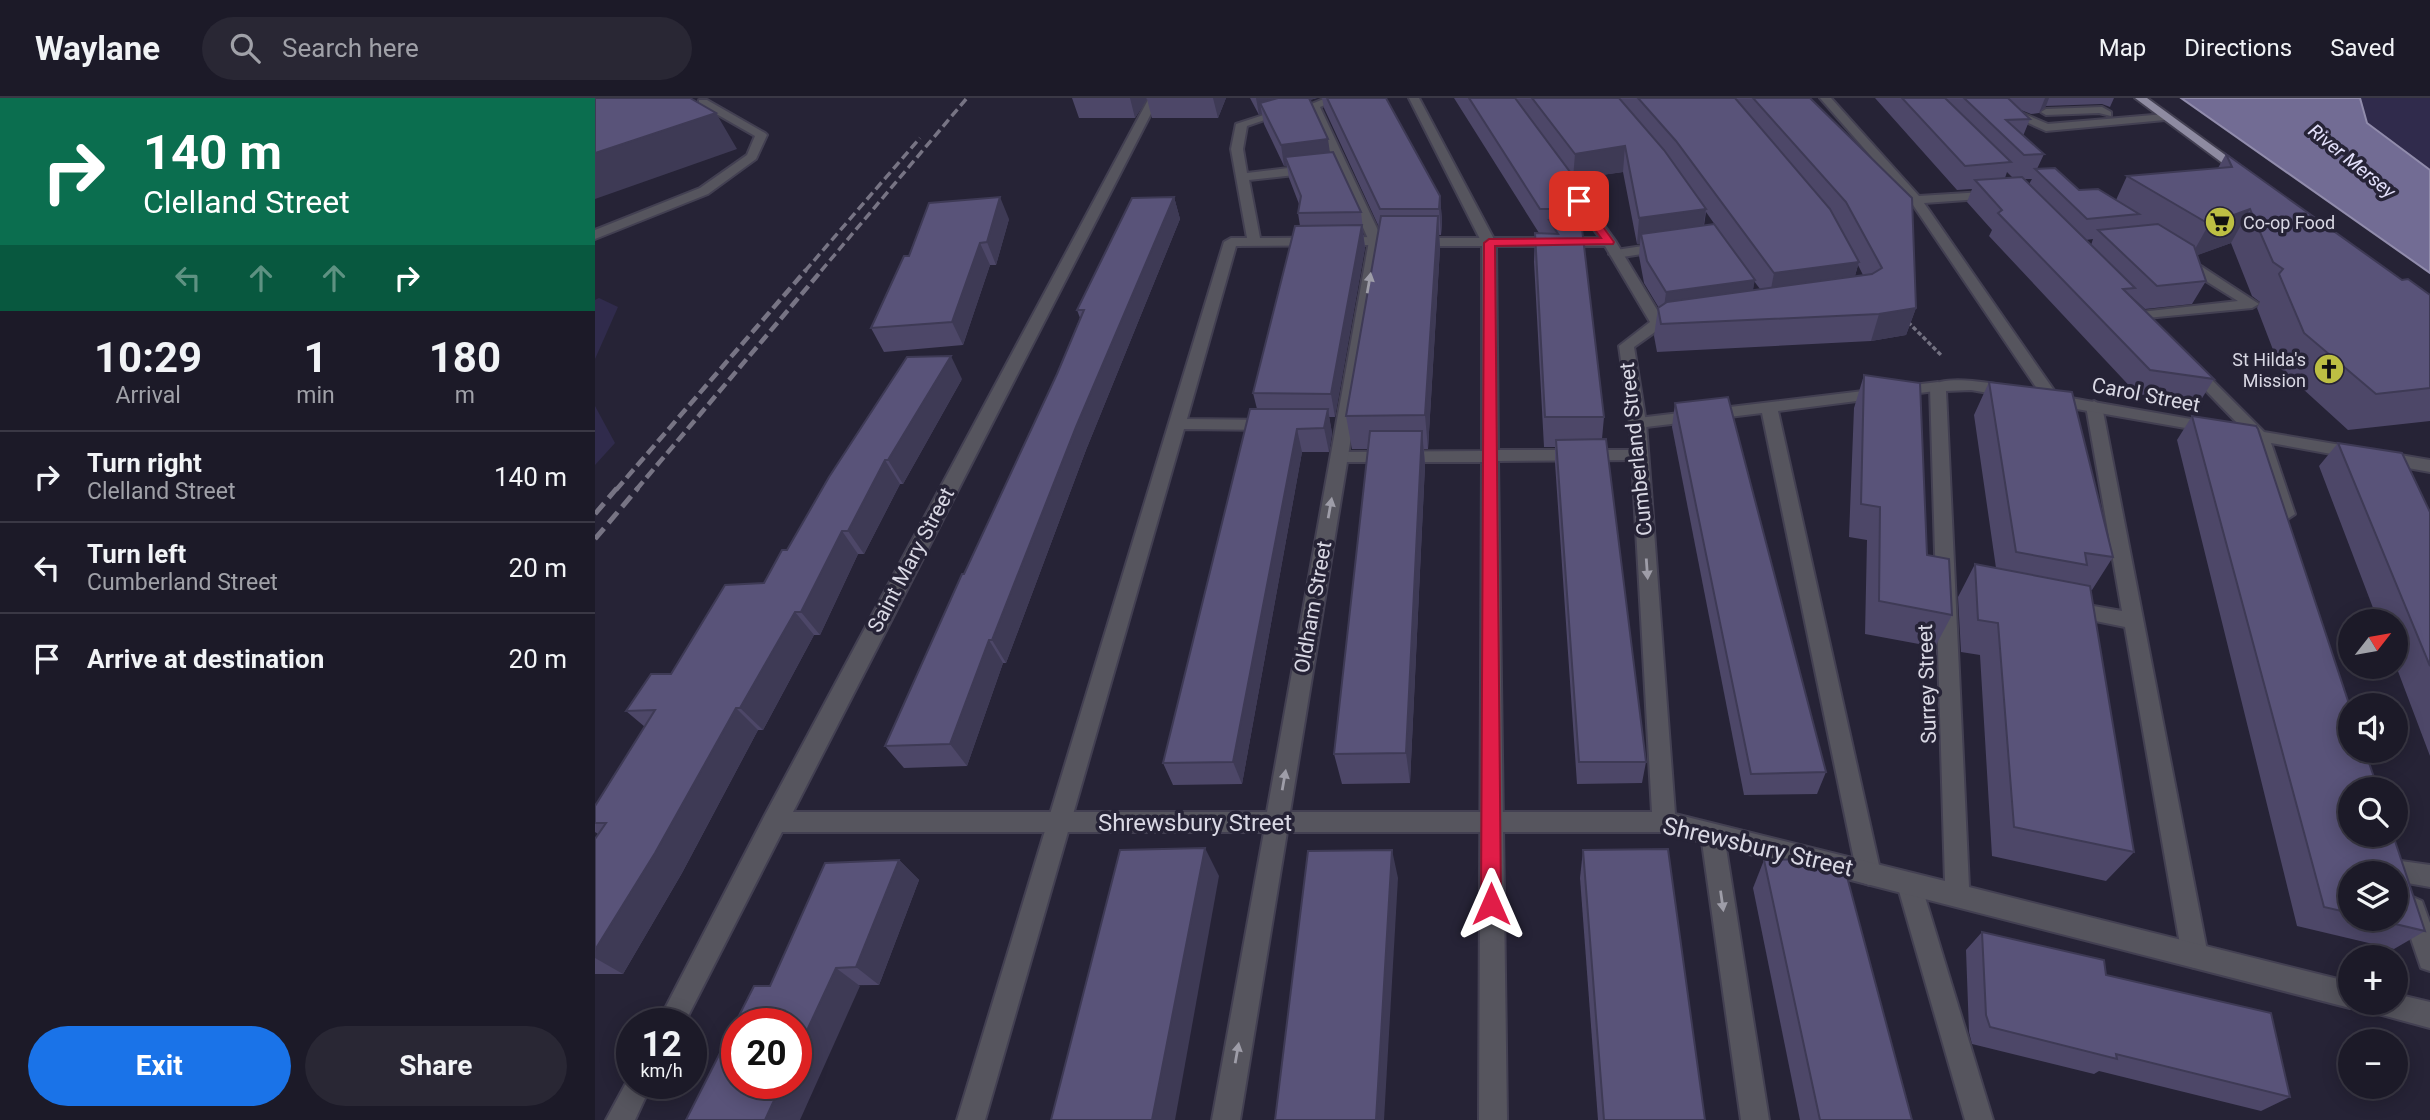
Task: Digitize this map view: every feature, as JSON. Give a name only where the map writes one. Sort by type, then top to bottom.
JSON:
[{"type":"highway","points":[[2140,98],[2255,181]]},
{"type":"street","points":[[595,235],[704,191],[752,157],[761,135],[703,103],[716,98]]},
{"type":"street","name":"Saint Mary Street","points":[[678,1008],[773,822],[1154,98]]},
{"type":"street","points":[[1276,98],[1291,109]]},
{"type":"street","points":[[1254,241],[1237,149],[1242,124],[1337,98]]},
{"type":"street","points":[[1414,98],[1489,243],[1493,1120]]},
{"type":"street","points":[[1825,98],[1916,200],[2052,399]]},
{"type":"street","points":[[1314,105],[1340,166],[1388,242]]},
{"type":"street","points":[[2046,112],[2102,110],[2117,121]]},
{"type":"street","points":[[2010,111],[2046,128],[2165,117]]},
{"type":"street","points":[[1553,164],[1612,248],[1658,323],[1698,317]]},
{"type":"street","points":[[1244,177],[1340,166]]},
{"type":"street","points":[[1916,200],[2004,193]]},
{"type":"street","points":[[971,1120],[1231,242],[1489,243],[1612,248],[1678,245]]},
{"type":"street","name":"Oldham Street","points":[[1226,1120],[1339,457],[1337,425],[1388,242]]},
{"type":"street","points":[[2159,335],[2136,311],[2252,304],[2173,255]]},
{"type":"street","name":"Cumberland Street","points":[[1658,323],[1626,346],[1638,423],[1664,822]]},
{"type":"street","points":[[2178,354],[2261,438],[2291,530]]},
{"type":"street","name":"Carol Street","points":[[1638,423],[1971,385],[2430,466]]},
{"type":"street","name":"Surrey Street","points":[[1938,387],[1953,586],[1957,895]]},
{"type":"street","points":[[2094,406],[2195,956]]},
{"type":"street","points":[[1769,407],[1869,874]]},
{"type":"street","points":[[1177,424],[1289,425]]},
{"type":"street","points":[[1339,457],[1640,455]]},
{"type":"street","points":[[2053,606],[2134,621]]},
{"type":"street","name":"Shrewsbury Street","points":[[773,822],[1664,822],[2338,992]]},
{"type":"street","points":[[1712,834],[1755,1120]]},
{"type":"street","points":[[2393,847],[2397,861]]},
{"type":"street","points":[[2408,874],[2430,876]]},
{"type":"street","points":[[1909,884],[1979,1120]]},
{"type":"street","points":[[2408,894],[2430,959]]},
{"type":"street","points":[[2408,1010],[2430,1016]]},
{"type":"street","points":[[621,1120],[631,1099]]},
{"type":"path","points":[[1899,313],[1971,385]]},
{"type":"shaded area","points":[[2360,98],[2430,98],[2430,170],[2366,123]]},
{"type":"shaded area","points":[[599,298],[618,307],[595,359],[595,300]]},
{"type":"shaded area","points":[[595,406],[615,443],[595,465]]},
{"type":"water","name":"River Mersey","points":[[2181,98],[2360,98],[2367,123],[2430,170],[2430,273]]},
{"type":"building","points":[[595,98],[690,98],[716,113],[595,153]]},
{"type":"building","points":[[1278,98],[1309,98],[1328,139],[1281,145],[1260,103]]},
{"type":"building","points":[[1327,98],[1386,98],[1440,196],[1439,209],[1380,209]]},
{"type":"building","points":[[1469,98],[1515,98],[1576,180],[1579,209],[1540,209]]},
{"type":"building","points":[[1532,98],[1619,98],[1664,150],[1706,209],[1639,218],[1625,146],[1575,154]]},
{"type":"building","points":[[1638,98],[1735,98],[1830,209],[1859,262],[1774,273],[1676,141]]},
{"type":"building","points":[[1753,98],[1810,98],[1912,198],[1916,308],[1879,314],[1661,324],[1658,308],[1667,302],[1872,274],[1882,268],[1846,202]]},
{"type":"building","points":[[1902,98],[1945,98],[2011,162],[1965,166]]},
{"type":"building","points":[[1964,98],[2008,98],[2030,119],[2006,120],[2044,154],[2024,155]]},
{"type":"building","points":[[1333,152],[1361,212],[1298,213],[1301,196],[1285,157]]},
{"type":"building","points":[[2226,154],[2402,280],[2408,279],[2430,295],[2430,388],[2376,394],[2304,333],[2279,274],[2283,269],[2273,262],[2250,209],[2209,224],[2127,176],[2232,167]]},
{"type":"building","points":[[2055,168],[2079,190],[2098,189],[2139,214],[2087,219],[2035,169]]},
{"type":"building","points":[[2022,177],[2135,288],[2123,289],[2214,379],[2150,370],[1998,213],[2002,210],[1975,180]]},
{"type":"building","points":[[1000,197],[987,242],[980,243],[952,322],[871,328],[904,256],[909,256],[929,203]]},
{"type":"building","points":[[1174,197],[1076,427],[992,640],[989,640],[950,744],[885,746],[962,574],[1057,374],[1084,310],[1077,310],[1132,198]]},
{"type":"building","points":[[1381,216],[1438,216],[1425,415],[1346,416]]},
{"type":"building","points":[[1549,220],[1581,220],[1604,417],[1545,417],[1535,233],[1558,234]]},
{"type":"building","points":[[1714,224],[1755,280],[1666,292],[1647,261],[1641,234]]},
{"type":"building","points":[[2158,224],[2194,246],[2206,281],[2157,286],[2098,230]]},
{"type":"building","points":[[1362,225],[1331,394],[1253,393],[1295,226]]},
{"type":"building","points":[[951,356],[888,460],[885,460],[848,531],[842,531],[801,612],[795,612],[740,708],[736,708],[655,853],[595,950],[595,839],[606,823],[595,823],[595,806],[655,710],[626,711],[651,674],[671,674],[725,585],[764,583],[782,550],[787,550],[829,477],[907,357]]},
{"type":"building","points":[[1864,375],[1920,383],[1927,555],[1949,559],[1952,615],[1879,601],[1880,507],[1861,504]]},
{"type":"building","points":[[1989,382],[2072,392],[2113,557],[2085,553],[2087,565],[2016,552]]},
{"type":"building","points":[[1728,397],[1826,772],[1751,774],[1675,403]]},
{"type":"building","points":[[1250,409],[1328,409],[1324,428],[1297,429],[1233,762],[1163,763]]},
{"type":"building","points":[[2192,416],[2256,426],[2258,429],[2338,671],[2338,679],[2341,679],[2345,693],[2338,693],[2338,763],[2369,763],[2374,777],[2338,777],[2338,847],[2397,847],[2402,861],[2338,861],[2338,910],[2324,907]]},
{"type":"building","points":[[1370,431],[1422,431],[1406,753],[1334,754]]},
{"type":"building","points":[[1606,439],[1646,762],[1579,762],[1556,440]]},
{"type":"building","points":[[2338,443],[2402,453],[2430,512],[2430,666]]},
{"type":"building","points":[[1975,564],[2090,586],[2134,852],[2014,827],[1998,623],[1978,620]]},
{"type":"building","points":[[1205,848],[1152,1120],[1051,1120],[1120,850]]},
{"type":"building","points":[[1668,849],[1705,1120],[1604,1120],[1583,850]]},
{"type":"building","points":[[1392,850],[1376,1120],[1275,1120],[1308,851]]},
{"type":"building","points":[[1842,858],[1912,1120],[1820,1120],[1764,860]]},
{"type":"building","points":[[899,860],[856,967],[836,968],[812,1020],[812,1008],[743,1008],[754,986],[770,986],[825,863]]},
{"type":"building","points":[[2408,880],[2425,931],[2408,927]]},
{"type":"building","points":[[1982,932],[2104,960],[2106,975],[2271,1013],[2290,1097],[2116,1054],[2117,1059],[1990,1027],[1986,1015]]},
{"type":"building","points":[[721,1051],[721,1099],[775,1099],[765,1120],[686,1120],[697,1099],[707,1099],[707,1079]]},
{"type":"railway","points":[[821,271],[967,98]]},
{"type":"railway","points":[[805,271],[920,138]]},
{"type":"railway","points":[[616,490],[806,270]]},
{"type":"railway","points":[[636,490],[822,270]]},
{"type":"railway","points":[[595,514],[617,488]]},
{"type":"railway","points":[[595,539],[638,488]]},
{"type":"place","name":"Co-op Food","points":[[2220,222]]},
{"type":"place","name":"St Hilda's Mission","points":[[2329,369]]},
{"type":"route","points":[[1491,904],[1489,243],[1609,242],[1579,201]]}]
